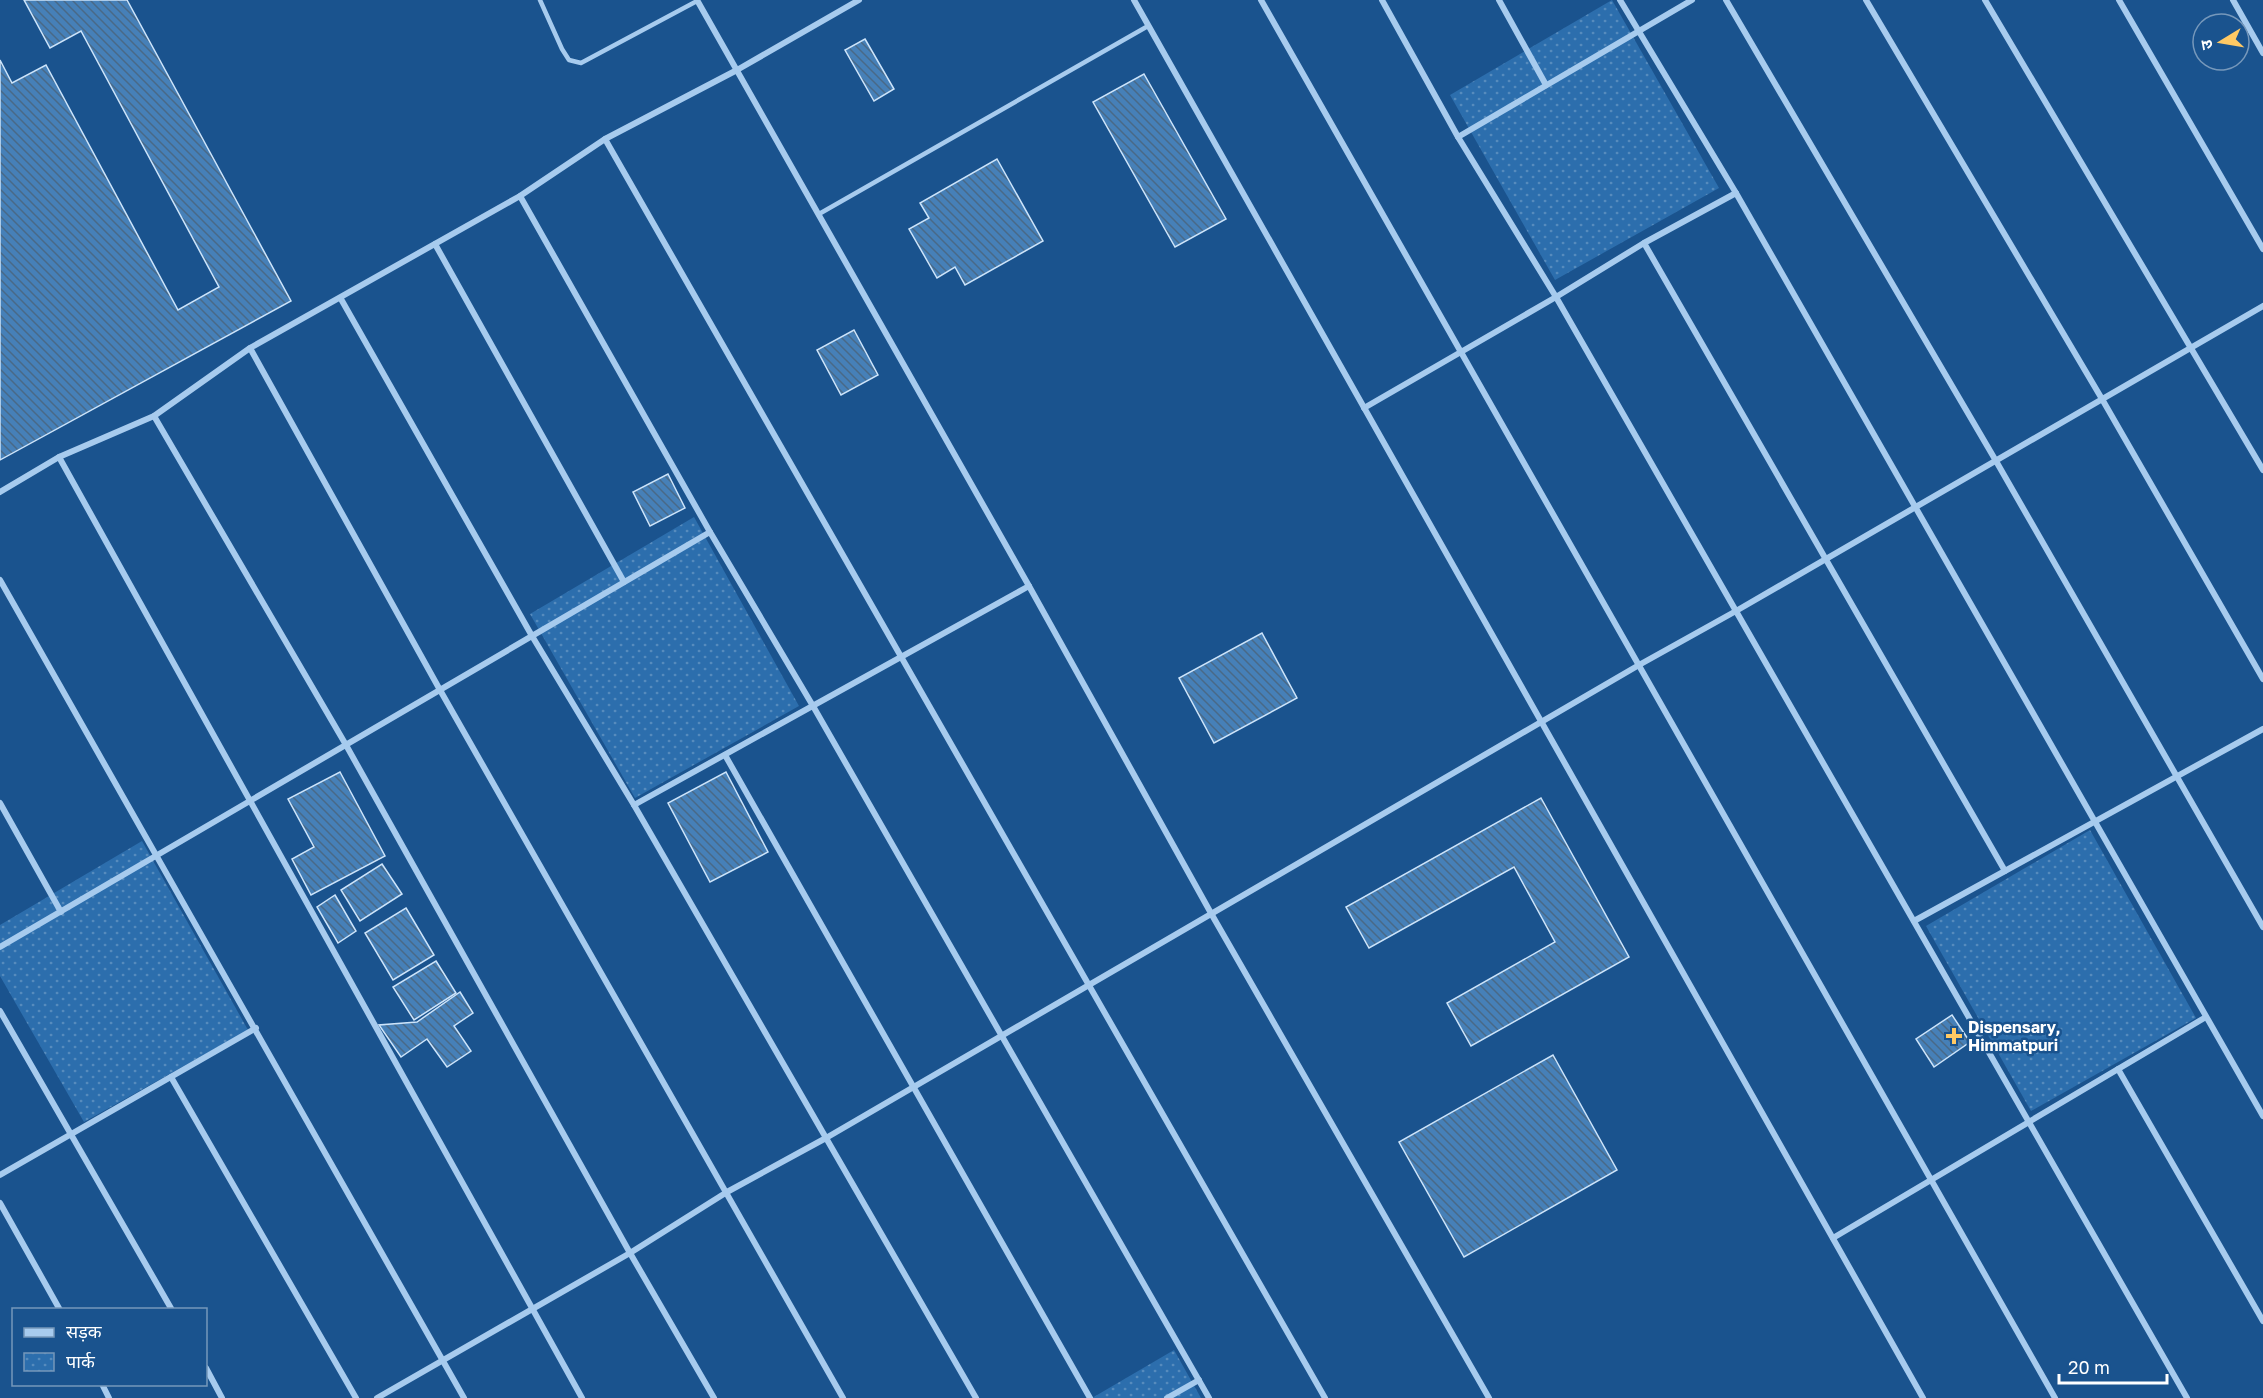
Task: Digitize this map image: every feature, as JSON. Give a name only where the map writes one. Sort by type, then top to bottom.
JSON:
[{"type":"street","points":[[697,0],[1029,586],[1212,915],[1489,1398]]},
{"type":"street","points":[[0,492],[59,457],[154,416],[250,348],[520,196],[605,139],[737,70],[859,0]]},
{"type":"street","points":[[1134,0],[1923,1398]]},
{"type":"street","points":[[1260,0],[2055,1398]]},
{"type":"street","points":[[1382,0],[1458,137],[1556,297],[2187,1398]]},
{"type":"street","points":[[1499,0],[1546,85]]},
{"type":"street","points":[[1620,0],[1637,32],[1736,193],[2263,1116]]},
{"type":"street","points":[[1458,137],[1692,0]]},
{"type":"street","points":[[1726,0],[1996,460],[2263,927]]},
{"type":"street","points":[[1866,0],[2102,399],[2263,679]]},
{"type":"street","points":[[1986,0],[2263,470]]},
{"type":"street","points":[[2119,0],[2263,249]]},
{"type":"street","points":[[2233,0],[2263,53]]},
{"type":"street","points":[[605,139],[1325,1398]]},
{"type":"street","points":[[1364,408],[1556,297],[1644,243],[1736,193]]},
{"type":"street","points":[[520,196],[710,532],[813,706],[1209,1398]]},
{"type":"street","points":[[1644,243],[2005,871]]},
{"type":"street","points":[[435,244],[624,582]]},
{"type":"street","points":[[340,299],[532,636],[634,806],[976,1398]]},
{"type":"street","points":[[377,1398],[630,1253],[727,1192],[826,1138],[1543,723],[1639,665],[1826,560],[2263,306]]},
{"type":"street","points":[[250,348],[440,690],[843,1398]]},
{"type":"street","points":[[154,416],[346,745],[630,1253],[714,1398]]},
{"type":"street","points":[[59,457],[582,1398]]},
{"type":"street","points":[[0,947],[710,532]]},
{"type":"street","points":[[0,580],[464,1398]]},
{"type":"street","points":[[634,806],[1029,586]]},
{"type":"street","points":[[1914,921],[2263,729]]},
{"type":"street","points":[[725,755],[1090,1398]]},
{"type":"street","points":[[0,803],[61,912]]},
{"type":"street","points":[[0,1011],[171,1308]]},
{"type":"street","points":[[1833,1238],[2206,1017]]},
{"type":"street","points":[[0,1174],[256,1028]]},
{"type":"street","points":[[2118,1069],[2263,1321]]},
{"type":"street","points":[[171,1077],[356,1398]]},
{"type":"street","points":[[0,1203],[59,1308]]},
{"type":"street","points":[[207,1370],[222,1398]]},
{"type":"street","points":[[1167,1398],[1199,1380]]},
{"type":"lane","points":[[540,0],[569,60],[580,63],[697,0]]},
{"type":"lane","points":[[819,214],[1148,26]]},
{"type":"green space","points":[[1612,0],[1719,188],[1555,280],[1450,95]]},
{"type":"green space","points":[[694,517],[799,706],[635,798],[530,614]]},
{"type":"green space","points":[[2090,830],[2196,1018],[2031,1111],[1926,926]]},
{"type":"green space","points":[[142,841],[248,1030],[84,1122],[0,976],[0,925]]},
{"type":"green space","points":[[1174,1350],[1201,1398],[1092,1398]]},
{"type":"building","points":[[24,0],[127,0],[291,301],[0,460],[0,60],[12,83],[46,65],[178,310],[219,287],[81,31],[50,48]]},
{"type":"building","points":[[865,39],[894,89],[874,101],[845,50]]},
{"type":"building","points":[[1144,74],[1226,219],[1175,247],[1093,102]]},
{"type":"building","points":[[997,159],[1043,241],[965,285],[955,267],[937,278],[909,229],[929,218],[920,203]]},
{"type":"building","points":[[854,330],[878,375],[841,395],[817,350]]},
{"type":"building","points":[[668,474],[685,508],[650,526],[633,492]]},
{"type":"building","points":[[1262,633],[1297,698],[1214,743],[1179,678]]},
{"type":"building","points":[[340,772],[385,856],[311,895],[292,859],[314,847],[288,799]]},
{"type":"building","points":[[726,772],[768,852],[710,882],[668,803]]},
{"type":"building","points":[[1541,798],[1629,957],[1471,1046],[1447,1003],[1555,942],[1514,867],[1369,948],[1346,907]]},
{"type":"building","points":[[382,864],[402,894],[360,921],[341,890]]},
{"type":"building","points":[[335,895],[356,931],[338,943],[317,907]]},
{"type":"building","points":[[406,908],[434,955],[393,980],[365,933]]},
{"type":"building","points":[[436,961],[456,993],[414,1020],[393,987]]},
{"type":"building","points":[[460,992],[473,1013],[454,1026],[471,1051],[447,1067],[427,1039],[401,1057],[379,1025],[417,1022]]},
{"type":"building","points":[[1952,1015],[1970,1042],[1934,1067],[1916,1039]]},
{"type":"building","points":[[1553,1055],[1617,1170],[1464,1257],[1399,1142]]},
{"type":"place","name":"Dispensary, Himmatpuri","points":[[1954,1036]]}]
